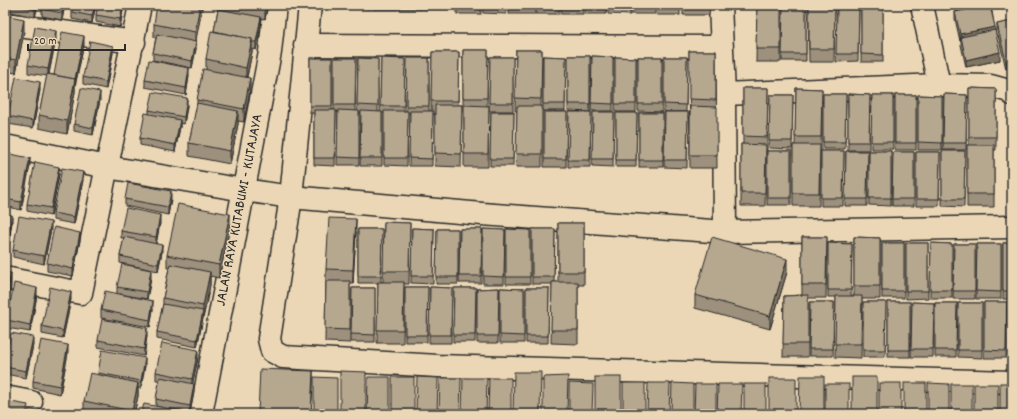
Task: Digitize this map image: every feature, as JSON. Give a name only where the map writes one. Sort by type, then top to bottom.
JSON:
[{"type":"street","points":[[5,278],[81,293],[134,42],[140,5]]},
{"type":"street","name":"JALAN RAYA KUTABUMI - KUTAJAYA","points":[[201,414],[270,52],[275,5]]},
{"type":"street","points":[[310,5],[291,197],[269,339],[272,351],[283,357],[438,366],[1012,382]]},
{"type":"street","points":[[720,5],[724,94],[725,232]]},
{"type":"street","points":[[922,5],[939,85]]},
{"type":"street","points":[[5,24],[134,42]]},
{"type":"street","points":[[305,46],[721,47]]},
{"type":"street","points":[[724,94],[939,85],[992,86],[1009,91],[1012,94]]},
{"type":"street","points":[[5,146],[107,167],[291,197],[482,214],[725,232],[1012,227]]},
{"type":"street","points":[[5,397],[31,402]]},
{"type":"building","points":[[12,5],[36,5],[35,9]]},
{"type":"building","points":[[43,5],[63,5],[62,13],[42,9]]},
{"type":"building","points":[[73,5],[95,5],[92,16],[72,12]]},
{"type":"building","points":[[98,5],[123,5],[120,19],[96,15]]},
{"type":"building","points":[[157,5],[200,5],[195,32],[154,24]]},
{"type":"building","points":[[506,5],[506,6],[483,6]]},
{"type":"building","points":[[559,5],[559,7],[536,6]]},
{"type":"building","points":[[561,5],[583,5],[583,7],[561,7]]},
{"type":"building","points":[[606,5],[606,6],[585,6]]},
{"type":"building","points":[[608,5],[630,5],[630,7],[608,7]]},
{"type":"building","points":[[631,5],[655,5],[655,7],[631,7]]},
{"type":"building","points":[[657,5],[680,5],[680,7],[657,7]]},
{"type":"building","points":[[757,5],[781,5],[781,49],[756,49]]},
{"type":"building","points":[[809,5],[835,5],[834,49],[809,49]]},
{"type":"building","points":[[956,5],[970,5],[957,8]]},
{"type":"building","points":[[990,5],[995,27],[960,34],[955,12]]},
{"type":"building","points":[[837,6],[859,7],[858,54],[836,54]]},
{"type":"building","points":[[783,7],[806,7],[806,54],[782,54]]},
{"type":"building","points":[[861,7],[883,7],[883,55],[861,54]]},
{"type":"building","points":[[218,9],[261,17],[256,42],[252,42],[252,39],[214,31]]},
{"type":"building","points":[[5,15],[24,19],[16,60],[5,58]]},
{"type":"building","points":[[1012,21],[1012,60],[1006,61],[997,24]]},
{"type":"building","points":[[35,27],[56,31],[48,69],[28,65]]},
{"type":"building","points":[[995,30],[1000,52],[966,60],[961,37]]},
{"type":"building","points":[[211,31],[252,39],[246,68],[206,59]]},
{"type":"building","points":[[62,32],[84,36],[75,79],[54,75]]},
{"type":"building","points":[[157,34],[196,42],[192,61],[153,53]]},
{"type":"building","points":[[90,41],[113,46],[106,82],[83,77]]},
{"type":"building","points":[[463,50],[488,50],[487,98],[463,98]]},
{"type":"building","points":[[516,50],[542,50],[541,99],[515,98]]},
{"type":"building","points":[[689,51],[716,51],[716,100],[689,99]]},
{"type":"building","points":[[432,52],[459,52],[458,101],[431,101]]},
{"type":"building","points":[[543,56],[566,57],[565,104],[543,104]]},
{"type":"building","points":[[568,56],[590,56],[590,104],[568,104]]},
{"type":"building","points":[[592,56],[613,57],[613,104],[591,103]]},
{"type":"building","points":[[490,57],[513,57],[513,103],[489,103]]},
{"type":"building","points":[[615,57],[636,58],[636,104],[615,104]]},
{"type":"building","points":[[638,57],[662,57],[662,104],[638,104]]},
{"type":"building","points":[[664,57],[687,57],[686,105],[664,104]]},
{"type":"building","points":[[310,58],[332,58],[332,106],[310,106]]},
{"type":"building","points":[[334,58],[356,58],[355,105],[334,105]]},
{"type":"building","points":[[358,58],[378,59],[378,106],[357,105]]},
{"type":"building","points":[[381,58],[405,59],[404,106],[380,106]]},
{"type":"building","points":[[407,58],[429,58],[429,106],[406,106]]},
{"type":"building","points":[[149,60],[189,68],[186,88],[145,80]]},
{"type":"building","points":[[203,69],[250,78],[244,109],[197,100]]},
{"type":"building","points":[[5,71],[10,72],[5,95]]},
{"type":"building","points":[[47,74],[75,79],[67,121],[39,115]]},
{"type":"building","points":[[16,77],[40,82],[33,121],[8,116]]},
{"type":"building","points":[[81,88],[100,92],[93,128],[74,124]]},
{"type":"building","points":[[743,88],[768,88],[767,137],[743,136]]},
{"type":"building","points":[[796,88],[822,89],[821,137],[795,137]]},
{"type":"building","points":[[969,88],[996,89],[996,137],[969,137]]},
{"type":"building","points":[[153,92],[187,98],[184,117],[149,110]]},
{"type":"building","points":[[823,94],[846,94],[845,142],[823,142]]},
{"type":"building","points":[[848,94],[870,95],[869,142],[848,142]]},
{"type":"building","points":[[944,94],[967,95],[966,143],[943,143]]},
{"type":"building","points":[[770,95],[793,95],[792,141],[769,141]]},
{"type":"building","points":[[872,95],[893,95],[893,142],[871,142]]},
{"type":"building","points":[[895,95],[916,95],[916,143],[895,143]]},
{"type":"building","points":[[918,95],[942,96],[942,143],[918,142]]},
{"type":"building","points":[[197,103],[238,111],[230,151],[189,143]]},
{"type":"building","points":[[435,105],[462,105],[461,154],[435,153]]},
{"type":"building","points":[[464,105],[489,106],[488,154],[464,154]]},
{"type":"building","points":[[517,106],[542,106],[542,154],[516,154]]},
{"type":"building","points":[[690,106],[717,107],[717,155],[690,155]]},
{"type":"building","points":[[314,110],[336,110],[335,158],[314,158]]},
{"type":"building","points":[[338,110],[359,111],[359,158],[337,157]]},
{"type":"building","points":[[361,111],[382,112],[382,158],[360,158]]},
{"type":"building","points":[[384,111],[408,111],[407,158],[384,158]]},
{"type":"building","points":[[410,111],[433,111],[432,159],[409,158]]},
{"type":"building","points":[[491,112],[514,112],[513,159],[490,159]]},
{"type":"building","points":[[544,112],[567,112],[566,159],[544,159]]},
{"type":"building","points":[[569,112],[591,112],[590,160],[568,160]]},
{"type":"building","points":[[593,112],[614,112],[613,159],[592,159]]},
{"type":"building","points":[[665,112],[688,112],[687,160],[664,160]]},
{"type":"building","points":[[145,113],[180,120],[175,145],[140,138]]},
{"type":"building","points":[[616,113],[637,113],[636,160],[616,160]]},
{"type":"building","points":[[639,113],[663,113],[663,160],[639,160]]},
{"type":"building","points":[[741,144],[766,145],[765,193],[741,193]]},
{"type":"building","points":[[793,145],[820,145],[819,193],[793,193]]},
{"type":"building","points":[[967,145],[994,145],[994,194],[967,194]]},
{"type":"building","points":[[767,151],[791,151],[791,198],[767,198]]},
{"type":"building","points":[[821,151],[844,151],[843,198],[821,198]]},
{"type":"building","points":[[846,151],[868,151],[867,199],[845,199]]},
{"type":"building","points":[[869,151],[891,151],[891,198],[869,198]]},
{"type":"building","points":[[942,151],[965,151],[964,199],[942,199]]},
{"type":"building","points":[[893,152],[914,152],[914,199],[892,199]]},
{"type":"building","points":[[916,152],[940,152],[939,199],[916,199]]},
{"type":"building","points":[[10,154],[30,158],[21,202],[5,199],[5,180]]},
{"type":"building","points":[[35,162],[59,167],[51,208],[27,204]]},
{"type":"building","points":[[62,168],[83,172],[74,217],[53,213]]},
{"type":"building","points":[[128,183],[171,191],[168,207],[125,199]]},
{"type":"building","points":[[178,204],[230,214],[219,265],[167,255]]},
{"type":"building","points":[[126,208],[160,215],[156,237],[121,231]]},
{"type":"building","points":[[5,214],[12,215],[6,250],[5,250]]},
{"type":"building","points":[[19,216],[51,222],[44,256],[13,250]]},
{"type":"building","points":[[329,218],[356,219],[353,270],[326,269]]},
{"type":"building","points":[[384,222],[410,223],[409,271],[383,271]]},
{"type":"building","points":[[558,223],[584,223],[584,272],[558,272]]},
{"type":"building","points":[[54,227],[80,233],[73,269],[47,263]]},
{"type":"building","points":[[412,228],[434,229],[433,276],[411,276]]},
{"type":"building","points":[[358,229],[382,229],[381,276],[358,276]]},
{"type":"building","points":[[437,229],[458,229],[458,277],[436,277]]},
{"type":"building","points":[[460,229],[482,229],[481,276],[459,276]]},
{"type":"building","points":[[483,229],[505,230],[504,277],[483,276]]},
{"type":"building","points":[[506,229],[530,230],[530,277],[506,277]]},
{"type":"building","points":[[532,229],[555,229],[554,277],[532,277]]},
{"type":"building","points":[[124,237],[162,245],[158,264],[120,256]]},
{"type":"building","points":[[712,237],[787,259],[770,316],[695,295]]},
{"type":"building","points":[[802,237],[827,237],[826,285],[802,285]]},
{"type":"building","points":[[854,237],[880,238],[880,286],[854,286]]},
{"type":"building","points":[[828,243],[852,244],[851,290],[828,290]]},
{"type":"building","points":[[882,243],[904,243],[904,291],[882,291]]},
{"type":"building","points":[[906,243],[928,243],[928,291],[906,291]]},
{"type":"building","points":[[931,243],[952,244],[952,290],[930,290]]},
{"type":"building","points":[[1003,243],[1012,243],[1012,291],[1003,291]]},
{"type":"building","points":[[954,244],[975,244],[975,291],[953,291]]},
{"type":"building","points":[[977,244],[1001,244],[1001,292],[976,291]]},
{"type":"building","points":[[122,264],[151,270],[147,292],[117,287]]},
{"type":"building","points":[[170,264],[210,272],[203,306],[163,298]]},
{"type":"building","points":[[5,272],[11,273],[5,303]]},
{"type":"building","points":[[326,281],[350,281],[350,330],[325,329]]},
{"type":"building","points":[[378,282],[404,282],[403,330],[377,330]]},
{"type":"building","points":[[552,282],[578,282],[578,330],[551,330]]},
{"type":"building","points":[[14,283],[37,288],[30,325],[7,320]]},
{"type":"building","points":[[50,287],[71,292],[63,331],[42,326]]},
{"type":"building","points":[[405,287],[428,287],[427,335],[405,335]]},
{"type":"building","points":[[430,287],[452,288],[451,335],[429,335]]},
{"type":"building","points":[[352,288],[375,288],[375,335],[351,334]]},
{"type":"building","points":[[454,288],[476,288],[475,335],[453,335]]},
{"type":"building","points":[[499,288],[498,336],[477,336],[477,289]]},
{"type":"building","points":[[500,288],[524,289],[524,336],[500,335]]},
{"type":"building","points":[[526,288],[549,288],[548,336],[526,336]]},
{"type":"building","points":[[105,291],[153,301],[150,320],[101,310]]},
{"type":"building","points":[[808,295],[808,344],[783,344],[784,296]]},
{"type":"building","points":[[836,296],[862,296],[861,344],[835,344]]},
{"type":"building","points":[[1010,296],[1012,296],[1012,345],[1009,345]]},
{"type":"building","points":[[810,302],[834,302],[833,349],[809,349]]},
{"type":"building","points":[[863,302],[886,302],[885,350],[863,350]]},
{"type":"building","points":[[888,302],[910,302],[910,350],[888,350]]},
{"type":"building","points":[[912,302],[934,303],[933,349],[911,349]]},
{"type":"building","points":[[984,302],[1007,302],[1006,351],[984,350]]},
{"type":"building","points":[[935,303],[957,303],[956,350],[935,350]]},
{"type":"building","points":[[958,303],[982,303],[982,350],[958,350]]},
{"type":"building","points":[[163,304],[203,311],[197,340],[157,332]]},
{"type":"building","points":[[102,319],[147,328],[144,349],[98,340]]},
{"type":"building","points":[[11,333],[33,337],[26,371],[5,367],[5,360]]},
{"type":"building","points":[[41,340],[68,345],[60,386],[33,381]]},
{"type":"building","points":[[162,343],[198,350],[192,379],[156,372]]},
{"type":"building","points":[[102,350],[145,358],[141,381],[98,373]]},
{"type":"building","points":[[260,369],[313,371],[311,414],[258,414]]},
{"type":"building","points":[[340,371],[366,372],[366,414],[340,414]]},
{"type":"building","points":[[514,372],[541,372],[540,414],[513,414]]},
{"type":"building","points":[[90,373],[138,383],[132,411],[84,401]]},
{"type":"building","points":[[568,376],[567,414],[543,414],[543,377]]},
{"type":"building","points":[[800,376],[824,376],[824,414],[799,414]]},
{"type":"building","points":[[160,377],[194,384],[190,406],[156,399]]},
{"type":"building","points":[[314,377],[337,378],[337,414],[314,414]]},
{"type":"building","points":[[368,377],[390,377],[390,414],[367,414]]},
{"type":"building","points":[[392,377],[414,377],[414,414],[392,414]]},
{"type":"building","points":[[417,377],[438,378],[437,414],[416,414]]},
{"type":"building","points":[[595,377],[621,377],[621,414],[595,414]]},
{"type":"building","points":[[852,377],[877,377],[877,414],[852,414]]},
{"type":"building","points":[[440,378],[461,378],[460,414],[439,414]]},
{"type":"building","points":[[463,378],[487,378],[486,414],[462,414]]},
{"type":"building","points":[[489,378],[511,378],[511,414],[488,414]]},
{"type":"building","points":[[769,378],[796,378],[796,414],[769,414]]},
{"type":"building","points":[[569,383],[593,384],[592,414],[569,414]]},
{"type":"building","points":[[623,383],[645,383],[645,414],[623,414]]},
{"type":"building","points":[[648,383],[670,383],[669,414],[647,414]]},
{"type":"building","points":[[672,383],[693,384],[693,414],[671,414]]},
{"type":"building","points":[[879,383],[901,383],[901,414],[879,414]]},
{"type":"building","points":[[904,383],[926,383],[926,414],[904,414]]},
{"type":"building","points":[[928,383],[949,384],[949,414],[928,414]]},
{"type":"building","points":[[1000,383],[1012,383],[1012,414],[1000,414]]},
{"type":"building","points":[[695,384],[716,384],[716,414],[694,414]]},
{"type":"building","points":[[718,384],[742,384],[741,414],[717,414]]},
{"type":"building","points":[[744,384],[766,384],[766,414],[744,414]]},
{"type":"building","points":[[825,384],[849,384],[849,414],[825,414]]},
{"type":"building","points":[[951,384],[972,384],[972,414],[951,414]]},
{"type":"building","points":[[974,384],[998,384],[998,414],[974,414]]},
{"type":"building","points":[[5,401],[28,405],[26,414],[5,414]]},
{"type":"building","points":[[144,404],[187,412],[186,414],[141,414]]},
{"type":"building","points":[[29,409],[50,414],[28,414]]}]
